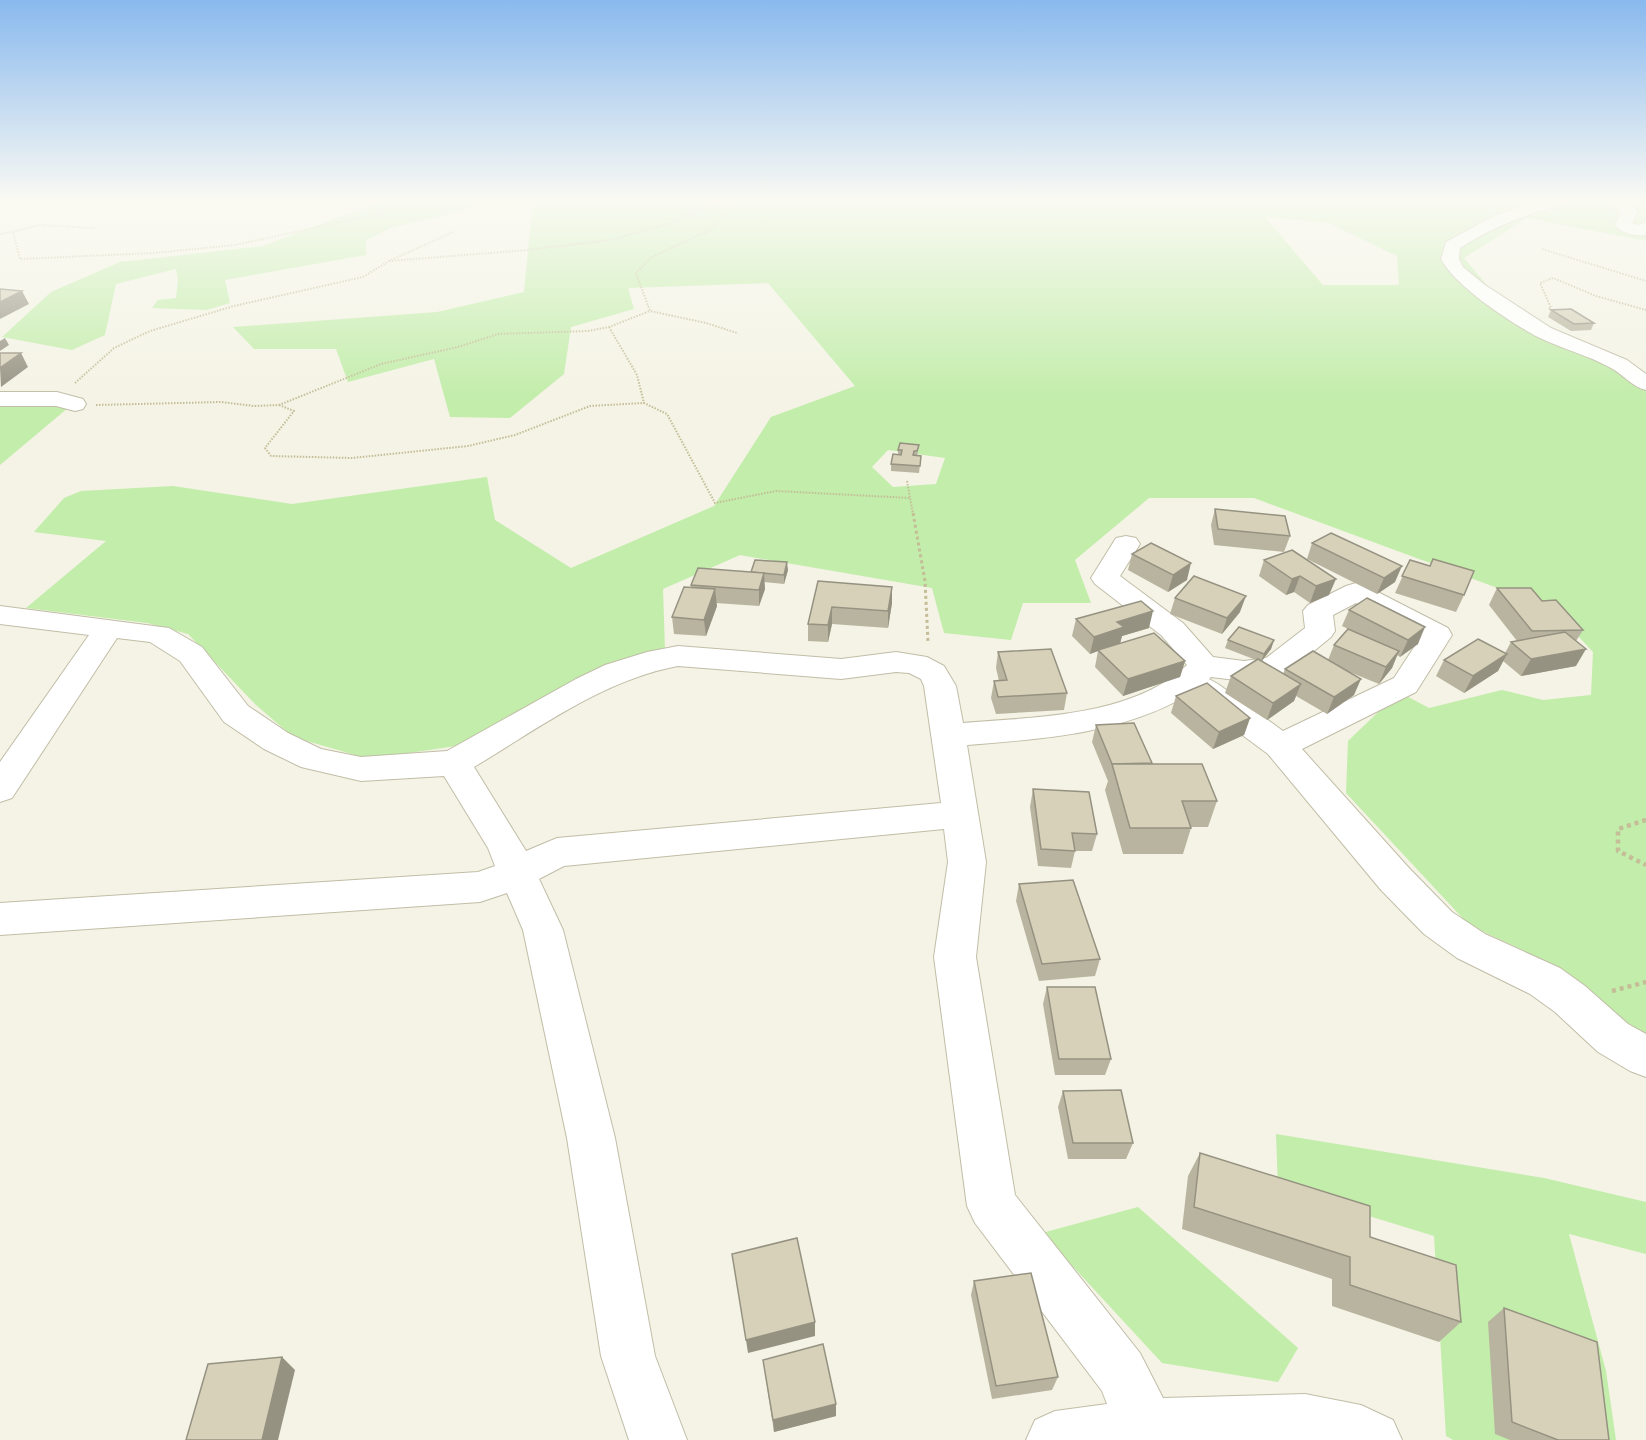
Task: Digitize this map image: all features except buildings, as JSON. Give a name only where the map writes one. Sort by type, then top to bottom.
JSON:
[{"type":"street","points":[[1454,266],[1478,289],[1544,332],[1620,364],[1646,384]]},
{"type":"street","points":[[0,399],[66,401]]},
{"type":"street","points":[[1126,544],[1105,579],[1172,628],[1207,691],[1280,746],[1395,879],[1438,923],[1471,946],[1545,981],[1570,999],[1613,1038],[1646,1057]]},
{"type":"street","points":[[949,735],[1072,724],[1112,716],[1166,697],[1196,674],[1275,667],[1320,631],[1318,611],[1356,592],[1437,635],[1405,685],[1280,746]]},
{"type":"street","points":[[0,615],[158,634],[191,654],[236,714],[276,741],[313,759],[362,769],[454,762],[615,672],[647,662],[678,656],[842,669],[896,662],[916,663],[933,673],[940,686],[949,735],[967,862],[955,957],[992,1206],[1121,1372],[1148,1433]]},
{"type":"street","points":[[0,789],[108,629]]},
{"type":"street","points":[[454,762],[505,845],[543,930],[591,1138],[628,1356],[658,1440]]},
{"type":"street","points":[[0,919],[480,886],[517,873],[557,852],[960,814]]},
{"type":"street","points":[[1055,1440],[1305,1422],[1361,1434],[1374,1440]]},
{"type":"path","points":[[66,401],[114,348],[150,331],[234,306],[355,279],[379,266]]},
{"type":"path","points":[[642,266],[636,273],[650,311]]},
{"type":"path","points":[[1598,266],[1646,281]]},
{"type":"path","points":[[1512,311],[1537,316],[1551,308],[1540,283],[1553,278],[1596,296],[1646,310]]},
{"type":"path","points":[[66,401],[104,406],[221,402],[254,406],[279,405],[381,364],[458,347],[498,334],[588,331],[609,327],[650,311],[706,323],[737,333]]},
{"type":"path","points":[[609,327],[637,375],[644,403]]},
{"type":"path","points":[[279,405],[294,411],[265,448],[271,456],[352,458],[468,446],[515,435],[590,406],[644,403],[667,414],[715,503],[776,490],[910,498]]},
{"type":"path","points":[[907,481],[925,581],[928,645],[916,663]]},
{"type":"path","points":[[1646,820],[1617,829],[1618,851],[1646,865]]},
{"type":"green space","points":[[110,266],[303,266],[225,280],[230,303],[207,310],[152,308],[158,300],[176,298],[178,280],[176,269],[116,284],[105,335],[72,350],[2,337],[51,292]]},
{"type":"green space","points":[[526,266],[1307,266],[1323,285],[1399,285],[1398,266],[1471,266],[1523,328],[1622,372],[1646,389],[1646,1039],[1620,1029],[1563,969],[1469,925],[1346,793],[1348,741],[1399,692],[1429,708],[1502,690],[1543,700],[1591,695],[1593,652],[1552,608],[1254,498],[1149,498],[1075,560],[1091,603],[1023,603],[1011,640],[944,633],[932,588],[740,555],[663,589],[665,650],[476,743],[369,759],[293,737],[256,705],[188,634],[147,623],[26,608],[106,541],[34,532],[64,498],[81,491],[173,486],[292,504],[487,477],[495,520],[571,568],[714,506],[771,417],[855,386],[768,283],[628,288],[634,309],[571,327],[564,374],[510,418],[450,417],[434,359],[348,382],[336,349],[254,349],[233,327],[437,312],[524,292]],"holes":[[[888,450],[945,458],[936,484],[893,487],[872,467]]]},
{"type":"green space","points":[[45,401],[69,407],[0,465],[0,403]]},
{"type":"green space","points":[[1276,1134],[1544,1178],[1646,1202],[1646,1254],[1569,1234],[1606,1371],[1616,1440],[1453,1440],[1446,1436],[1434,1236],[1278,1188]]},
{"type":"green space","points":[[1138,1207],[1298,1348],[1278,1382],[1162,1363],[1042,1233]]}]
